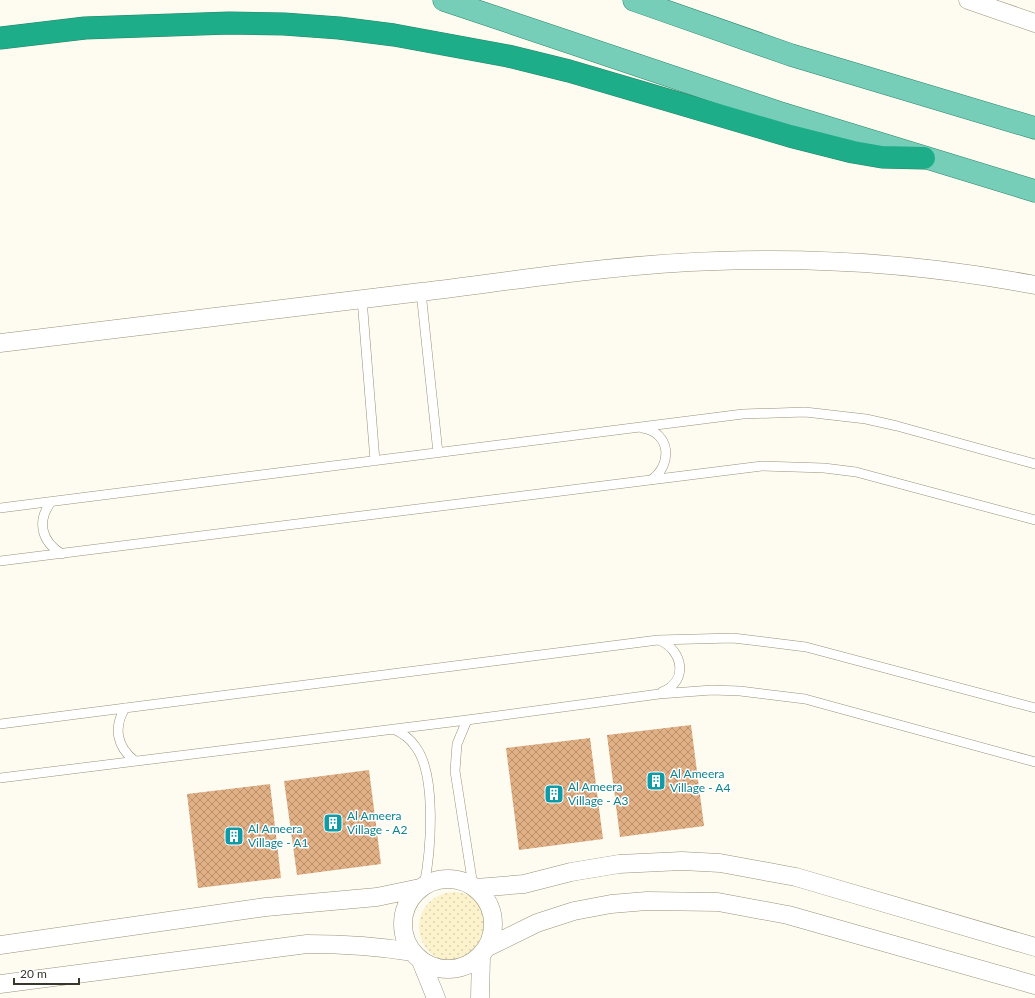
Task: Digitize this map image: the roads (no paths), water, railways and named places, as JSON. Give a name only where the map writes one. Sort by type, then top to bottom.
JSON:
[{"type":"highway","points":[[0,38],[85,28],[228,23],[292,24],[394,35],[508,56],[569,71],[790,136],[853,152],[882,157],[924,158]]},
{"type":"main road","points":[[444,0],[675,79],[924,158],[1035,191]]},
{"type":"main road","points":[[634,0],[799,57],[1035,128]]},
{"type":"street","points":[[968,0],[1035,23]]},
{"type":"street","points":[[0,343],[661,264],[773,259],[885,264],[941,270],[1035,285]]},
{"type":"street","points":[[474,887],[524,884],[577,871],[619,864],[682,861],[720,863],[796,876],[1035,947]]},
{"type":"street","points":[[0,944],[266,908],[377,897],[422,887],[436,880],[449,879],[461,881],[474,887],[490,905],[493,916],[494,927],[492,937],[484,952],[480,998]]},
{"type":"street","points":[[422,887],[406,907],[403,919],[403,930],[406,942],[416,956],[436,998]]},
{"type":"street","points":[[0,984],[307,944],[377,946],[416,956],[440,969],[452,970],[463,968],[484,952],[537,923],[574,911],[611,904],[646,901],[718,902],[788,915],[1035,985]]},
{"type":"lane","points":[[421,292],[438,453]]},
{"type":"lane","points":[[362,299],[375,461]]},
{"type":"lane","points":[[0,508],[743,414],[805,412],[836,415],[897,426],[1035,464]]},
{"type":"lane","points":[[638,428],[646,429],[660,438],[666,453],[663,469],[651,480]]},
{"type":"lane","points":[[0,561],[762,466],[824,468],[887,479],[1035,520]]},
{"type":"lane","points":[[51,502],[43,515],[43,531],[50,545],[62,554]]},
{"type":"lane","points":[[0,724],[658,640],[732,638],[806,647],[1035,708]]},
{"type":"lane","points":[[658,640],[667,644],[674,650],[680,667],[679,676],[674,684],[668,690],[659,694]]},
{"type":"lane","points":[[0,778],[467,720],[659,694],[712,690],[740,691],[805,699],[1035,762]]},
{"type":"lane","points":[[125,708],[120,717],[118,737],[124,751],[135,761]]},
{"type":"lane","points":[[467,720],[457,744],[455,771],[474,887]]},
{"type":"lane","points":[[393,729],[402,733],[416,746],[424,763],[428,791],[430,829],[422,887]]},
{"type":"place","name":"Al Ameera Village - A4","points":[[656,781]]},
{"type":"place","name":"Al Ameera Village - A3","points":[[554,794]]},
{"type":"place","name":"Al Ameera Village - A2","points":[[333,823]]},
{"type":"place","name":"Al Ameera Village - A1","points":[[234,836]]}]
